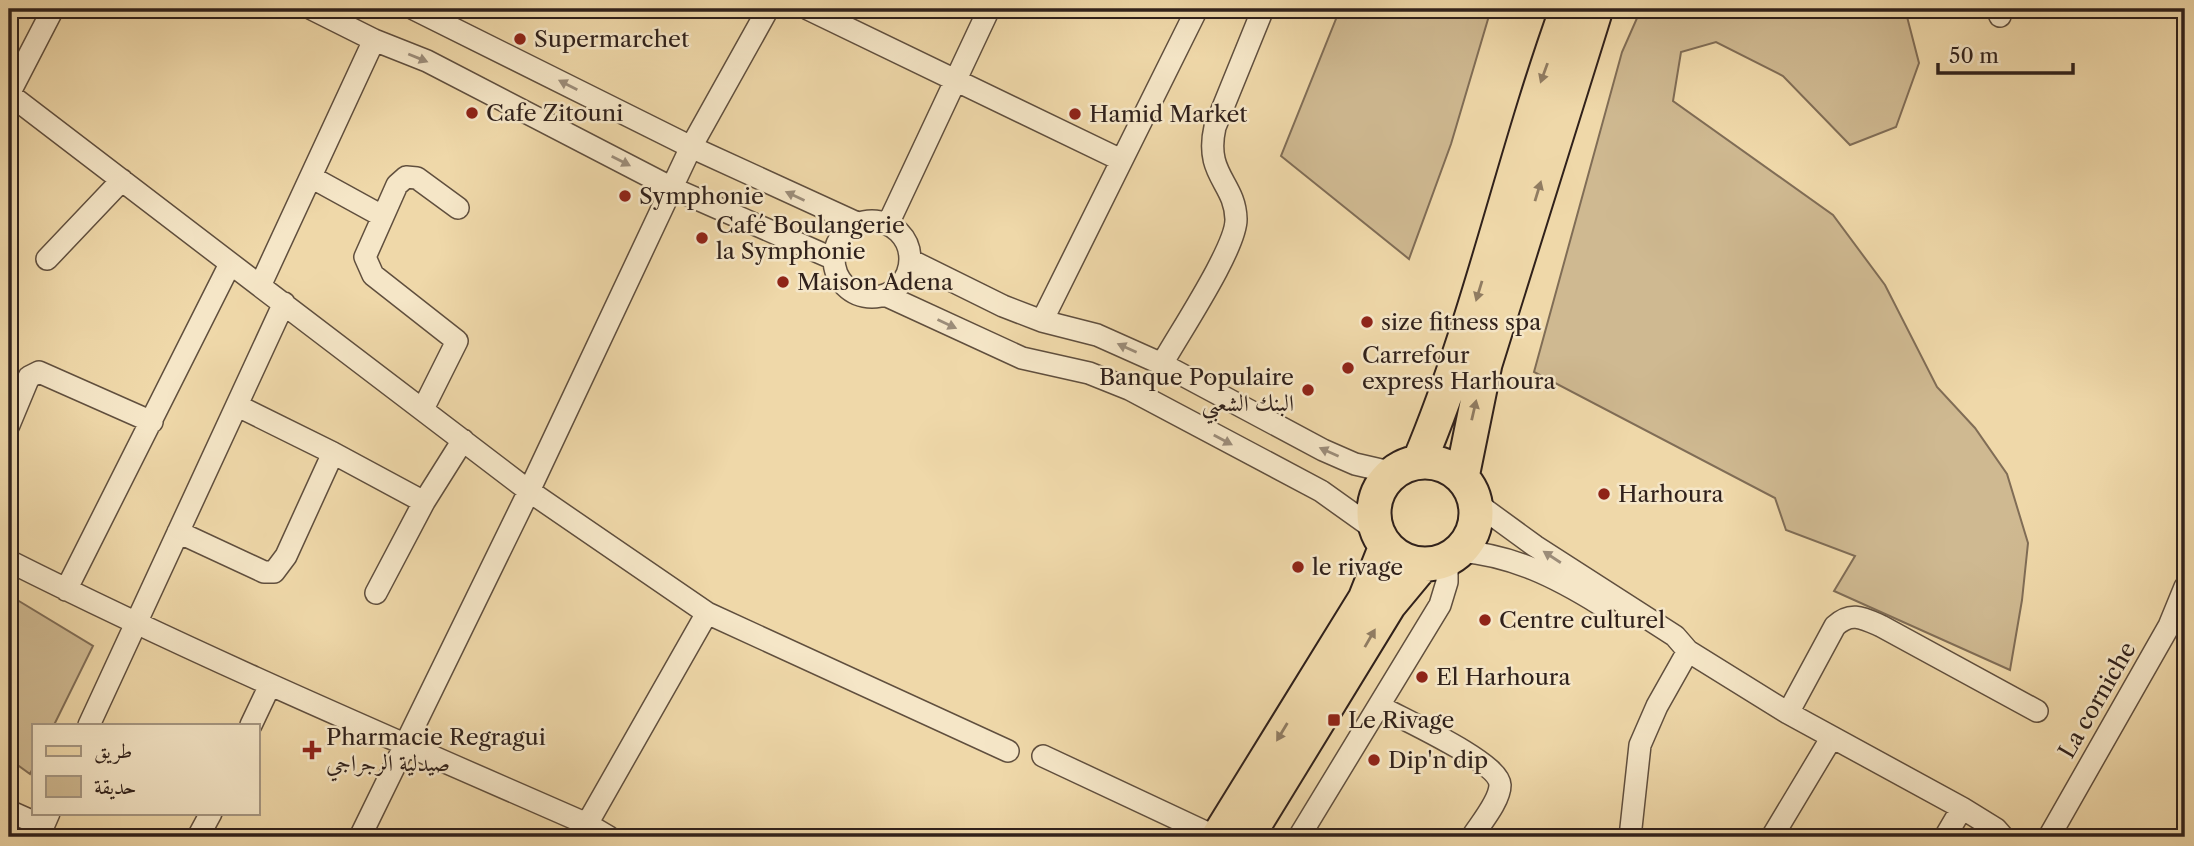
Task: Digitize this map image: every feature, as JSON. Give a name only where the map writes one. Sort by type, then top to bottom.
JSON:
[{"type":"main road","points":[[1217,837],[1365,599],[1382,539],[1374,506],[1384,482],[1406,467],[1448,392],[1536,93],[1567,9]]},
{"type":"main road","points":[[1247,837],[1389,606],[1474,530],[1469,490],[1485,364],[1596,9]]},
{"type":"main road","points":[[1406,467],[1442,465],[1469,490]]},
{"type":"main road","points":[[1382,539],[1409,561],[1443,558]]},
{"type":"street","points":[[53,9],[9,94],[529,491],[707,612],[1008,751]]},
{"type":"street","points":[[312,9],[374,40],[427,61],[672,188],[834,259]]},
{"type":"street","points":[[414,9],[448,16],[691,147],[857,223]]},
{"type":"street","points":[[360,837],[403,744],[529,491],[691,147],[768,9]]},
{"type":"street","points":[[808,9],[1121,160]]},
{"type":"street","points":[[888,224],[989,9]]},
{"type":"street","points":[[1042,321],[1198,9]]},
{"type":"street","points":[[1162,364],[1234,234],[1234,209],[1215,169],[1211,144],[1215,127],[1263,9]]},
{"type":"street","points":[[260,286],[374,40]]},
{"type":"street","points":[[311,177],[382,216]]},
{"type":"street","points":[[423,409],[457,341],[368,270],[366,250],[397,185],[412,177],[458,208]]},
{"type":"street","points":[[47,259],[122,180]]},
{"type":"street","points":[[886,295],[905,278],[910,260],[907,241],[888,224],[873,220],[857,223],[845,232],[836,245],[834,259],[842,282],[850,290],[862,295],[886,295],[1022,358],[1089,373],[1129,389],[1321,491],[1382,539]]},
{"type":"street","points":[[910,260],[1003,306],[1042,321],[1097,335],[1162,364],[1323,450],[1355,464],[1406,467]]},
{"type":"street","points":[[66,590],[230,264]]},
{"type":"street","points":[[89,724],[284,303]]},
{"type":"street","points":[[9,425],[29,377],[39,372],[152,422]]},
{"type":"street","points":[[238,407],[333,453],[424,502]]},
{"type":"street","points":[[376,593],[424,502],[463,440]]},
{"type":"street","points":[[178,532],[264,572],[274,572],[286,556],[333,453]]},
{"type":"street","points":[[1469,490],[1535,546],[1654,630]]},
{"type":"street","points":[[1299,837],[1381,707],[1440,605],[1447,582],[1443,558],[1494,555],[1529,565],[1682,642],[1688,651],[1788,713],[1962,808],[1996,829],[2003,837]]},
{"type":"street","points":[[9,561],[135,624],[204,653],[269,687],[403,744],[584,831],[609,837]]},
{"type":"street","name":"La corniche","points":[[2049,837],[2169,626],[2185,587]]},
{"type":"street","points":[[584,831],[707,612]]},
{"type":"street","points":[[1788,713],[1835,626],[1844,618],[1854,615],[1881,625],[2037,710]]},
{"type":"street","points":[[1630,837],[1640,745],[1688,651]]},
{"type":"street","points":[[251,724],[269,687]]},
{"type":"street","points":[[1381,707],[1491,769],[1500,785],[1497,796],[1472,837]]},
{"type":"street","points":[[1772,837],[1832,737]]},
{"type":"street","points":[[1043,756],[1217,837]]},
{"type":"street","points":[[1945,837],[1962,808]]},
{"type":"street","points":[[9,811],[27,819],[39,837]]},
{"type":"street","points":[[39,837],[49,814]]},
{"type":"street","points":[[198,837],[210,814]]},
{"type":"green space","points":[[1340,9],[1491,9],[1451,144],[1409,259],[1281,156]]},
{"type":"green space","points":[[1641,9],[1905,9],[1919,63],[1896,127],[1850,145],[1783,76],[1716,42],[1681,52],[1673,101],[1833,215],[1885,285],[1937,387],[1975,428],[2007,474],[2028,543],[2010,670],[1834,591],[1855,556],[1786,530],[1775,498],[1534,372],[1622,52]]},
{"type":"green space","points":[[9,595],[93,646],[54,724],[32,724],[30,774],[12,761],[9,765]]},
{"type":"place","name":"Supermarchet","points":[[520,39]]},
{"type":"place","name":"Cafe Zitouni","points":[[472,113]]},
{"type":"place","name":"Hamid Market","points":[[1075,114]]},
{"type":"place","name":"Symphonie","points":[[625,196]]},
{"type":"place","name":"Café Boulangerie la Symphonie","points":[[702,238]]},
{"type":"place","name":"Maison Adena","points":[[783,282]]},
{"type":"place","name":"size fitness spa","points":[[1367,322]]},
{"type":"place","name":"Carrefour express Harhoura","points":[[1348,368]]},
{"type":"place","name":"Banque Populaire البنك الشعبي","points":[[1308,390]]},
{"type":"place","name":"Harhoura","points":[[1604,494]]},
{"type":"place","name":"le rivage","points":[[1298,567]]},
{"type":"place","name":"Centre culturel","points":[[1485,620]]},
{"type":"place","name":"El Harhoura","points":[[1422,677]]},
{"type":"place","name":"Le Rivage","points":[[1334,720]]},
{"type":"place","name":"Pharmacie Regragui صيدلية الرجراجي","points":[[312,750]]},
{"type":"place","name":"Dip'n dip","points":[[1374,760]]}]
